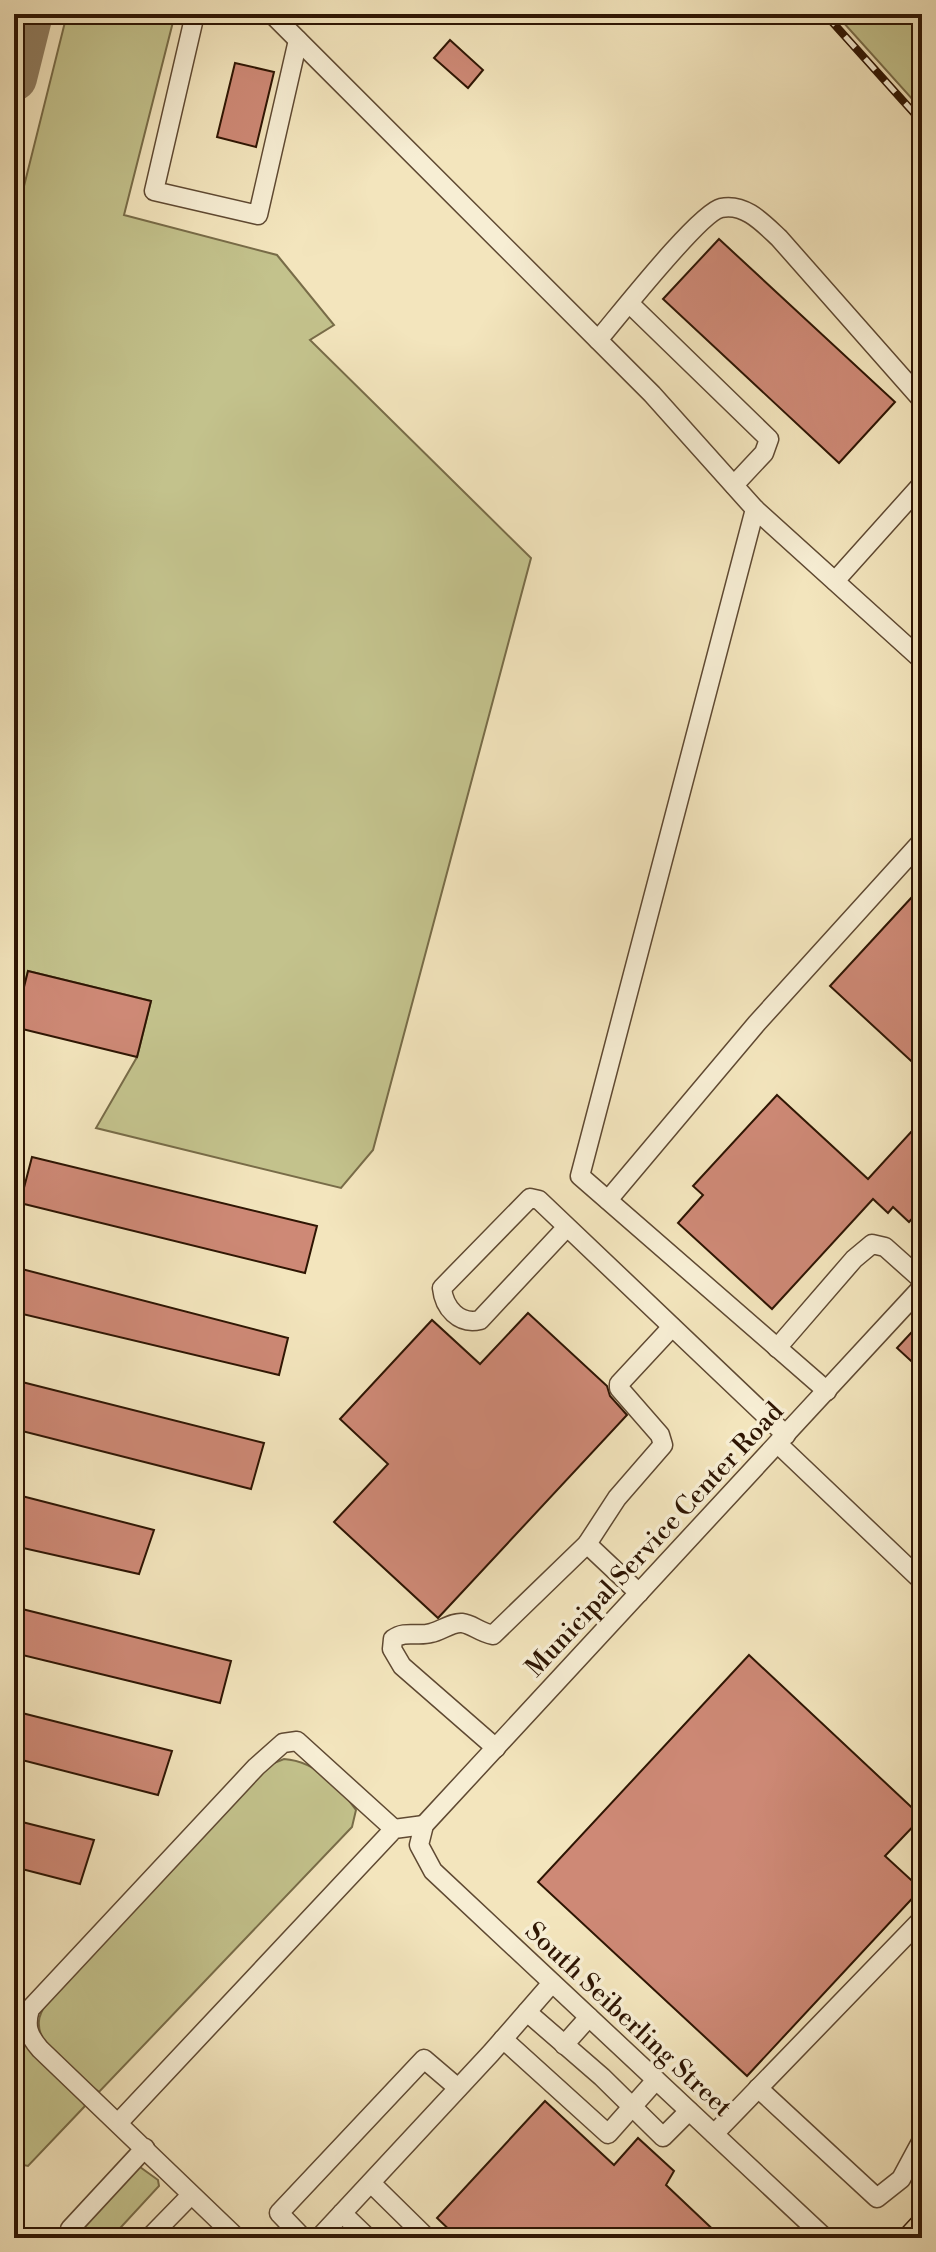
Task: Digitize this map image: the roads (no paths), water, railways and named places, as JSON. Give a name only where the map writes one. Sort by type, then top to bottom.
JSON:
[{"type":"main road","points":[[909,2238],[922,2224]]},
{"type":"street","points":[[195,14],[154,191],[258,215],[298,40]]},
{"type":"street","points":[[272,14],[652,394],[755,509],[920,655]]},
{"type":"street","points":[[598,340],[693,231],[717,209],[736,207],[758,218],[779,238],[922,400]]},
{"type":"street","points":[[630,304],[769,439],[764,453],[734,485]]},
{"type":"street","points":[[835,581],[922,484]]},
{"type":"street","points":[[755,509],[580,1176],[827,1391]]},
{"type":"street","points":[[608,1200],[757,1023],[922,841]]},
{"type":"street","points":[[567,1227],[480,1320],[469,1323],[459,1318],[443,1300],[442,1288],[530,1198],[539,1200],[672,1327],[922,1581]]},
{"type":"street","points":[[777,1348],[854,1259],[872,1244],[885,1247],[922,1280]]},
{"type":"street","name":"Municipal Service Center Road","points":[[424,1825],[922,1287]]},
{"type":"street","points":[[496,1748],[402,1666],[392,1649],[393,1639],[406,1633],[434,1633],[457,1623],[493,1635],[587,1544],[617,1498],[663,1445],[660,1435],[619,1388],[619,1384],[672,1327]]},
{"type":"street","points":[[587,1544],[639,1593]]},
{"type":"street","points":[[237,2238],[31,2039],[27,2019],[30,2009],[256,1767],[283,1743],[297,1741],[394,1829]]},
{"type":"street","points":[[119,2122],[394,1829],[424,1825]]},
{"type":"street","name":"South Seiberling Street","points":[[424,1825],[419,1845],[428,1866],[825,2238]]},
{"type":"street","points":[[714,2134],[922,1919]]},
{"type":"street","points":[[319,2238],[552,1983]]},
{"type":"street","points":[[527,2012],[632,2105],[663,2137],[689,2111]]},
{"type":"street","points":[[564,2045],[589,2017]]},
{"type":"street","points":[[503,2039],[608,2134],[656,2080]]},
{"type":"street","points":[[303,2238],[279,2213],[424,2059],[458,2088]]},
{"type":"street","points":[[758,2088],[877,2198],[901,2179],[922,2140]]},
{"type":"street","points":[[70,2229],[145,2148]]},
{"type":"street","points":[[371,2183],[427,2238]]},
{"type":"street","points":[[149,2238],[191,2195]]},
{"type":"street","points":[[342,2213],[368,2238]]},
{"type":"railway","points":[[825,14],[922,122]]}]
